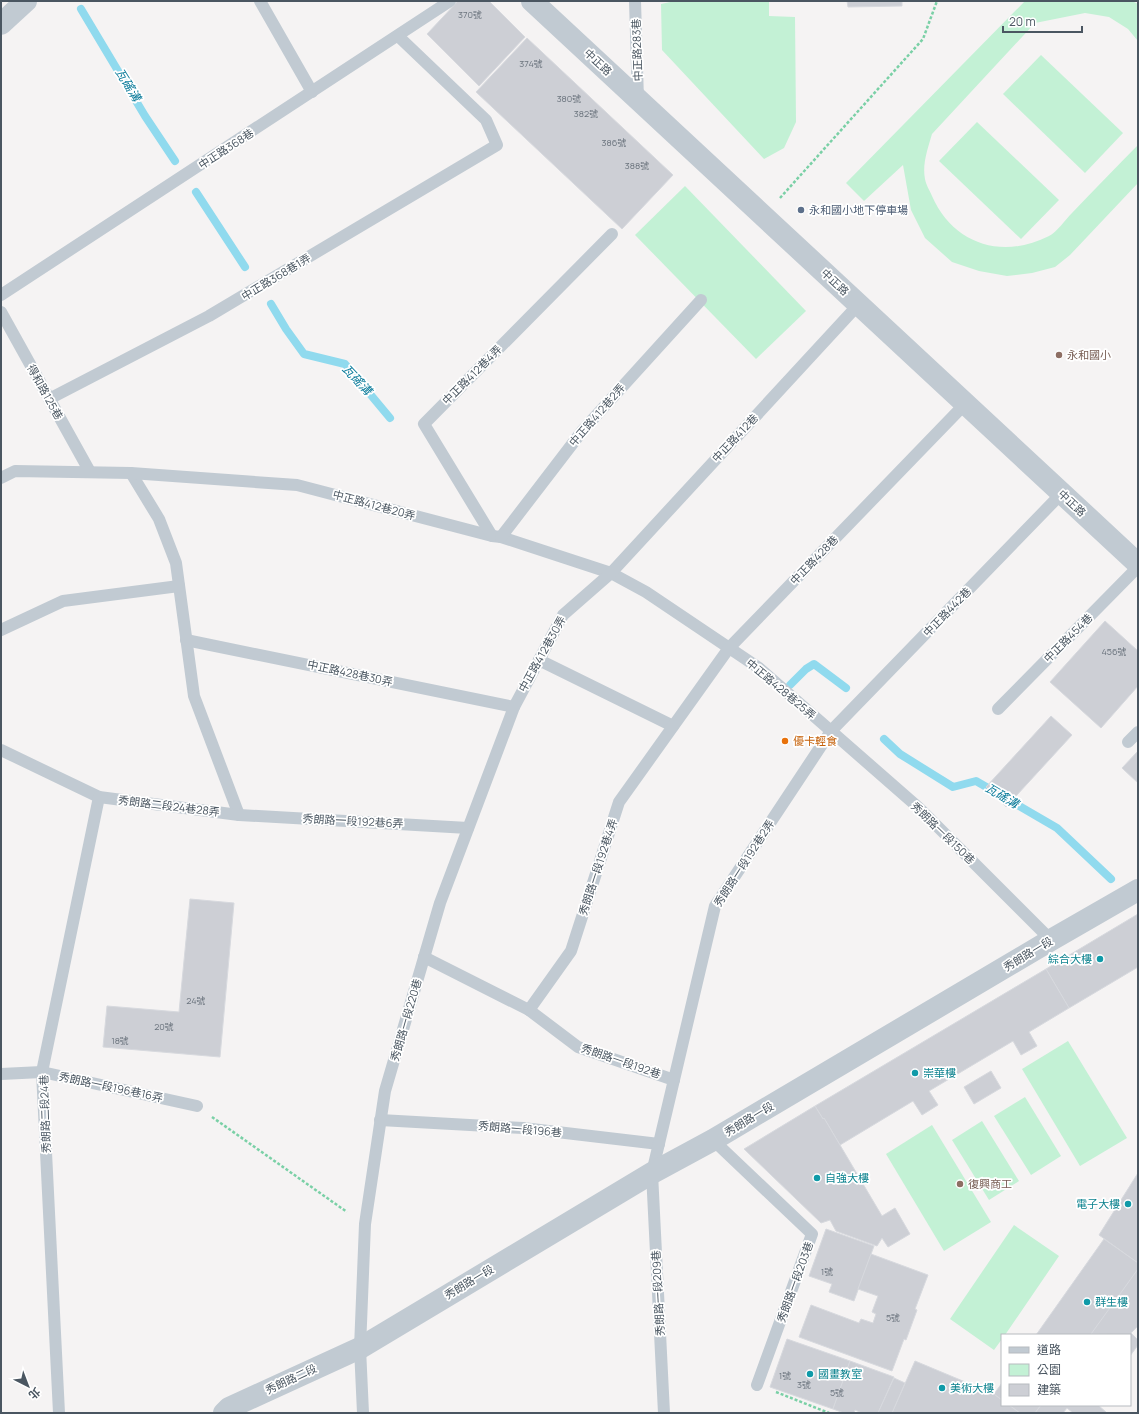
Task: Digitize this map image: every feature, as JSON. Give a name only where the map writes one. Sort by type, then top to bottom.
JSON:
[{"type":"street","points":[[1,24],[26,1]]},
{"type":"street","name":"中正路","points":[[532,1],[1138,564]]},
{"type":"street","name":"秀朗路一段","points":[[360,1348],[652,1173],[713,1140],[1138,890]]},
{"type":"street","name":"秀朗路二段","points":[[227,1411],[360,1348]]},
{"type":"lane","points":[[260,1],[312,92]]},
{"type":"lane","name":"中正路368巷","points":[[1,295],[450,1]]},
{"type":"lane","name":"中正路283巷","points":[[635,1],[638,100]]},
{"type":"lane","name":"中正路368巷1弄","points":[[49,399],[209,316],[497,145],[486,120],[398,36]]},
{"type":"lane","name":"中正路412巷4弄","points":[[497,536],[424,424],[612,234]]},
{"type":"lane","name":"中正路412巷2弄","points":[[497,536],[583,430],[701,300]]},
{"type":"lane","name":"中正路412巷","points":[[611,573],[859,304]]},
{"type":"lane","name":"得和路125巷","points":[[1,312],[90,472]]},
{"type":"lane","name":"中正路428巷","points":[[674,726],[729,648],[966,404]]},
{"type":"lane","points":[[1,478],[15,471],[131,473],[159,519],[176,563],[194,696],[239,815]]},
{"type":"lane","name":"中正路412巷20弄","points":[[131,473],[298,485],[497,536],[611,573]]},
{"type":"lane","name":"中正路442巷","points":[[831,731],[1062,494]]},
{"type":"lane","name":"中正路454巷","points":[[998,709],[1138,567]]},
{"type":"lane","name":"中正路428巷25弄","points":[[611,573],[646,592],[759,668],[831,731]]},
{"type":"lane","name":"中正路412巷30弄","points":[[514,707],[563,615],[611,573]]},
{"type":"lane","points":[[1,630],[63,601],[179,586]]},
{"type":"lane","name":"中正路428巷30弄","points":[[186,640],[514,707]]},
{"type":"lane","points":[[539,660],[674,726]]},
{"type":"lane","name":"秀朗路一段220巷","points":[[363,1413],[360,1348],[365,1224],[385,1091],[440,903],[514,707]]},
{"type":"lane","name":"秀朗路一段192巷4弄","points":[[529,1010],[571,951],[619,802],[674,726]]},
{"type":"lane","name":"秀朗路一段150巷","points":[[831,731],[919,808],[1051,940]]},
{"type":"lane","name":"秀朗路一段192巷2弄","points":[[674,1080],[715,906],[831,731]]},
{"type":"lane","points":[[1128,742],[1138,732]]},
{"type":"lane","name":"秀朗路二段24巷28弄","points":[[1,750],[99,797],[239,815]]},
{"type":"lane","name":"秀朗路二段24巷","points":[[59,1413],[42,1072],[99,797]]},
{"type":"lane","name":"秀朗路一段192巷6弄","points":[[239,815],[468,828]]},
{"type":"lane","name":"秀朗路一段192巷","points":[[424,957],[529,1010],[578,1047],[674,1080],[652,1173]]},
{"type":"lane","name":"秀朗路一段196巷16弄","points":[[1,1074],[42,1072],[197,1106]]},
{"type":"lane","name":"秀朗路一段196巷","points":[[380,1120],[523,1128],[659,1144]]},
{"type":"lane","name":"秀朗路一段203巷","points":[[713,1140],[812,1234],[757,1385]]},
{"type":"lane","name":"秀朗路一段209巷","points":[[652,1173],[664,1413]]},
{"type":"path","points":[[764,216],[923,39],[937,1]]},
{"type":"path","points":[[197,1106],[365,1224]]},
{"type":"path","points":[[757,1385],[829,1413]]},
{"type":"green space","points":[[675,1],[769,1],[769,16],[795,17],[796,122],[784,148],[764,159],[662,50],[661,4]]},
{"type":"green space","points":[[1025,1],[1132,1],[1138,4],[1138,41],[1128,29],[1109,17],[1085,13],[1035,23],[932,134],[926,156],[924,173],[927,186],[941,212],[953,226],[966,236],[981,243],[997,247],[1014,247],[1031,243],[1052,234],[1138,145],[1138,183],[1070,255],[1055,267],[1032,273],[1007,276],[979,271],[952,262],[925,238],[911,210],[903,165],[864,201],[846,183]]},
{"type":"green space","points":[[1041,55],[1123,133],[1085,173],[1003,94]]},
{"type":"green space","points":[[977,122],[1059,200],[1021,239],[939,161]]},
{"type":"green space","points":[[685,186],[806,311],[756,359],[635,235]]},
{"type":"green space","points":[[1068,1041],[1127,1138],[1080,1166],[1022,1069]]},
{"type":"green space","points":[[1025,1097],[1061,1156],[1031,1175],[994,1116]]},
{"type":"green space","points":[[982,1121],[1019,1181],[989,1200],[952,1140]]},
{"type":"green space","points":[[932,1125],[991,1222],[944,1251],[886,1154]]},
{"type":"green space","points":[[1014,1225],[1059,1256],[1006,1334],[1001,1334],[1001,1340],[994,1350],[950,1319]]},
{"type":"building","points":[[458,1],[489,1],[525,37],[479,86],[427,34]]},
{"type":"building","points":[[847,1],[902,1],[902,6],[848,7]]},
{"type":"building","points":[[527,38],[673,175],[622,229],[476,92]]},
{"type":"building","points":[[1105,621],[1138,651],[1138,686],[1101,728],[1050,682]]},
{"type":"building","points":[[1051,716],[1072,735],[1006,807],[986,787]]},
{"type":"building","points":[[1138,751],[1138,783],[1122,768]]},
{"type":"building","points":[[190,899],[234,903],[220,1057],[103,1047],[107,1006],[179,1012]]},
{"type":"building","name":"綜合大樓","points":[[1138,914],[1138,967],[1069,1008],[1046,969]]},
{"type":"building","name":"崇華樓","points":[[1046,969],[1069,1008],[1029,1032],[1037,1046],[1021,1055],[1013,1041],[929,1091],[938,1105],[922,1115],[913,1101],[840,1145],[815,1106]]},
{"type":"building","points":[[991,1071],[1001,1088],[974,1104],[964,1087]]},
{"type":"building","name":"自強大樓","points":[[815,1106],[823,1119],[824,1118],[882,1216],[895,1208],[910,1234],[888,1247],[882,1238],[877,1246],[836,1231],[830,1220],[821,1223],[744,1149]]},
{"type":"building","name":"電子大樓","points":[[1138,1173],[1138,1263],[1099,1235]]},
{"type":"building","points":[[826,1229],[874,1246],[854,1301],[829,1292],[832,1284],[809,1276]]},
{"type":"building","name":"群生樓","points":[[1104,1239],[1138,1263],[1138,1269],[1093,1334],[1037,1334]]},
{"type":"building","points":[[871,1254],[928,1275],[915,1309],[917,1310],[906,1340],[904,1339],[892,1371],[799,1337],[811,1305],[859,1323],[861,1319],[873,1323],[876,1314],[872,1312],[878,1296],[858,1289]]},
{"type":"building","points":[[1138,1269],[1138,1326],[1131,1333],[1138,1340],[1138,1345],[1131,1355],[1131,1334],[1091,1334]]},
{"type":"building","name":"國畫教室","points":[[787,1339],[850,1361],[833,1409],[770,1387]]},
{"type":"building","points":[[850,1361],[894,1377],[878,1413],[862,1413],[855,1410],[854,1413],[844,1413],[833,1409]]},
{"type":"building","name":"美術大樓","points":[[915,1361],[994,1394],[1001,1399],[1001,1406],[1010,1406],[1020,1413],[892,1413]]},
{"type":"building","points":[[894,1378],[905,1383],[892,1413],[878,1413]]},
{"type":"building","points":[[1001,1384],[1001,1399],[994,1394]]},
{"type":"building","points":[[1010,1406],[1040,1406],[1035,1413],[1020,1413]]},
{"type":"building","points":[[1040,1406],[1099,1406],[1107,1413],[1073,1413],[1067,1408],[1063,1413],[1035,1413]]},
{"type":"waterway","name":"瓦磘溝","points":[[81,9],[145,116],[175,161]]},
{"type":"waterway","name":"瓦磘溝","points":[[196,192],[245,267]]},
{"type":"waterway","name":"瓦磘溝","points":[[271,304],[286,329],[304,354],[345,364],[390,418]]},
{"type":"waterway","name":"瓦磘溝","points":[[790,685],[806,669],[814,664],[846,688]]},
{"type":"waterway","name":"瓦磘溝","points":[[884,739],[900,754],[953,787],[976,781],[1057,828],[1111,879]]},
{"type":"place","name":"永和國小地下停車場","points":[[801,210]]},
{"type":"place","name":"永和國小","points":[[1059,355]]},
{"type":"place","name":"優卡輕食","points":[[785,741]]},
{"type":"place","name":"綜合大樓","points":[[1100,959]]},
{"type":"place","name":"崇華樓","points":[[915,1073]]},
{"type":"place","name":"自強大樓","points":[[817,1178]]},
{"type":"place","name":"復興商工","points":[[960,1184]]},
{"type":"place","name":"電子大樓","points":[[1128,1204]]},
{"type":"place","name":"群生樓","points":[[1087,1302]]},
{"type":"place","name":"國畫教室","points":[[810,1374]]},
{"type":"place","name":"美術大樓","points":[[942,1388]]}]
